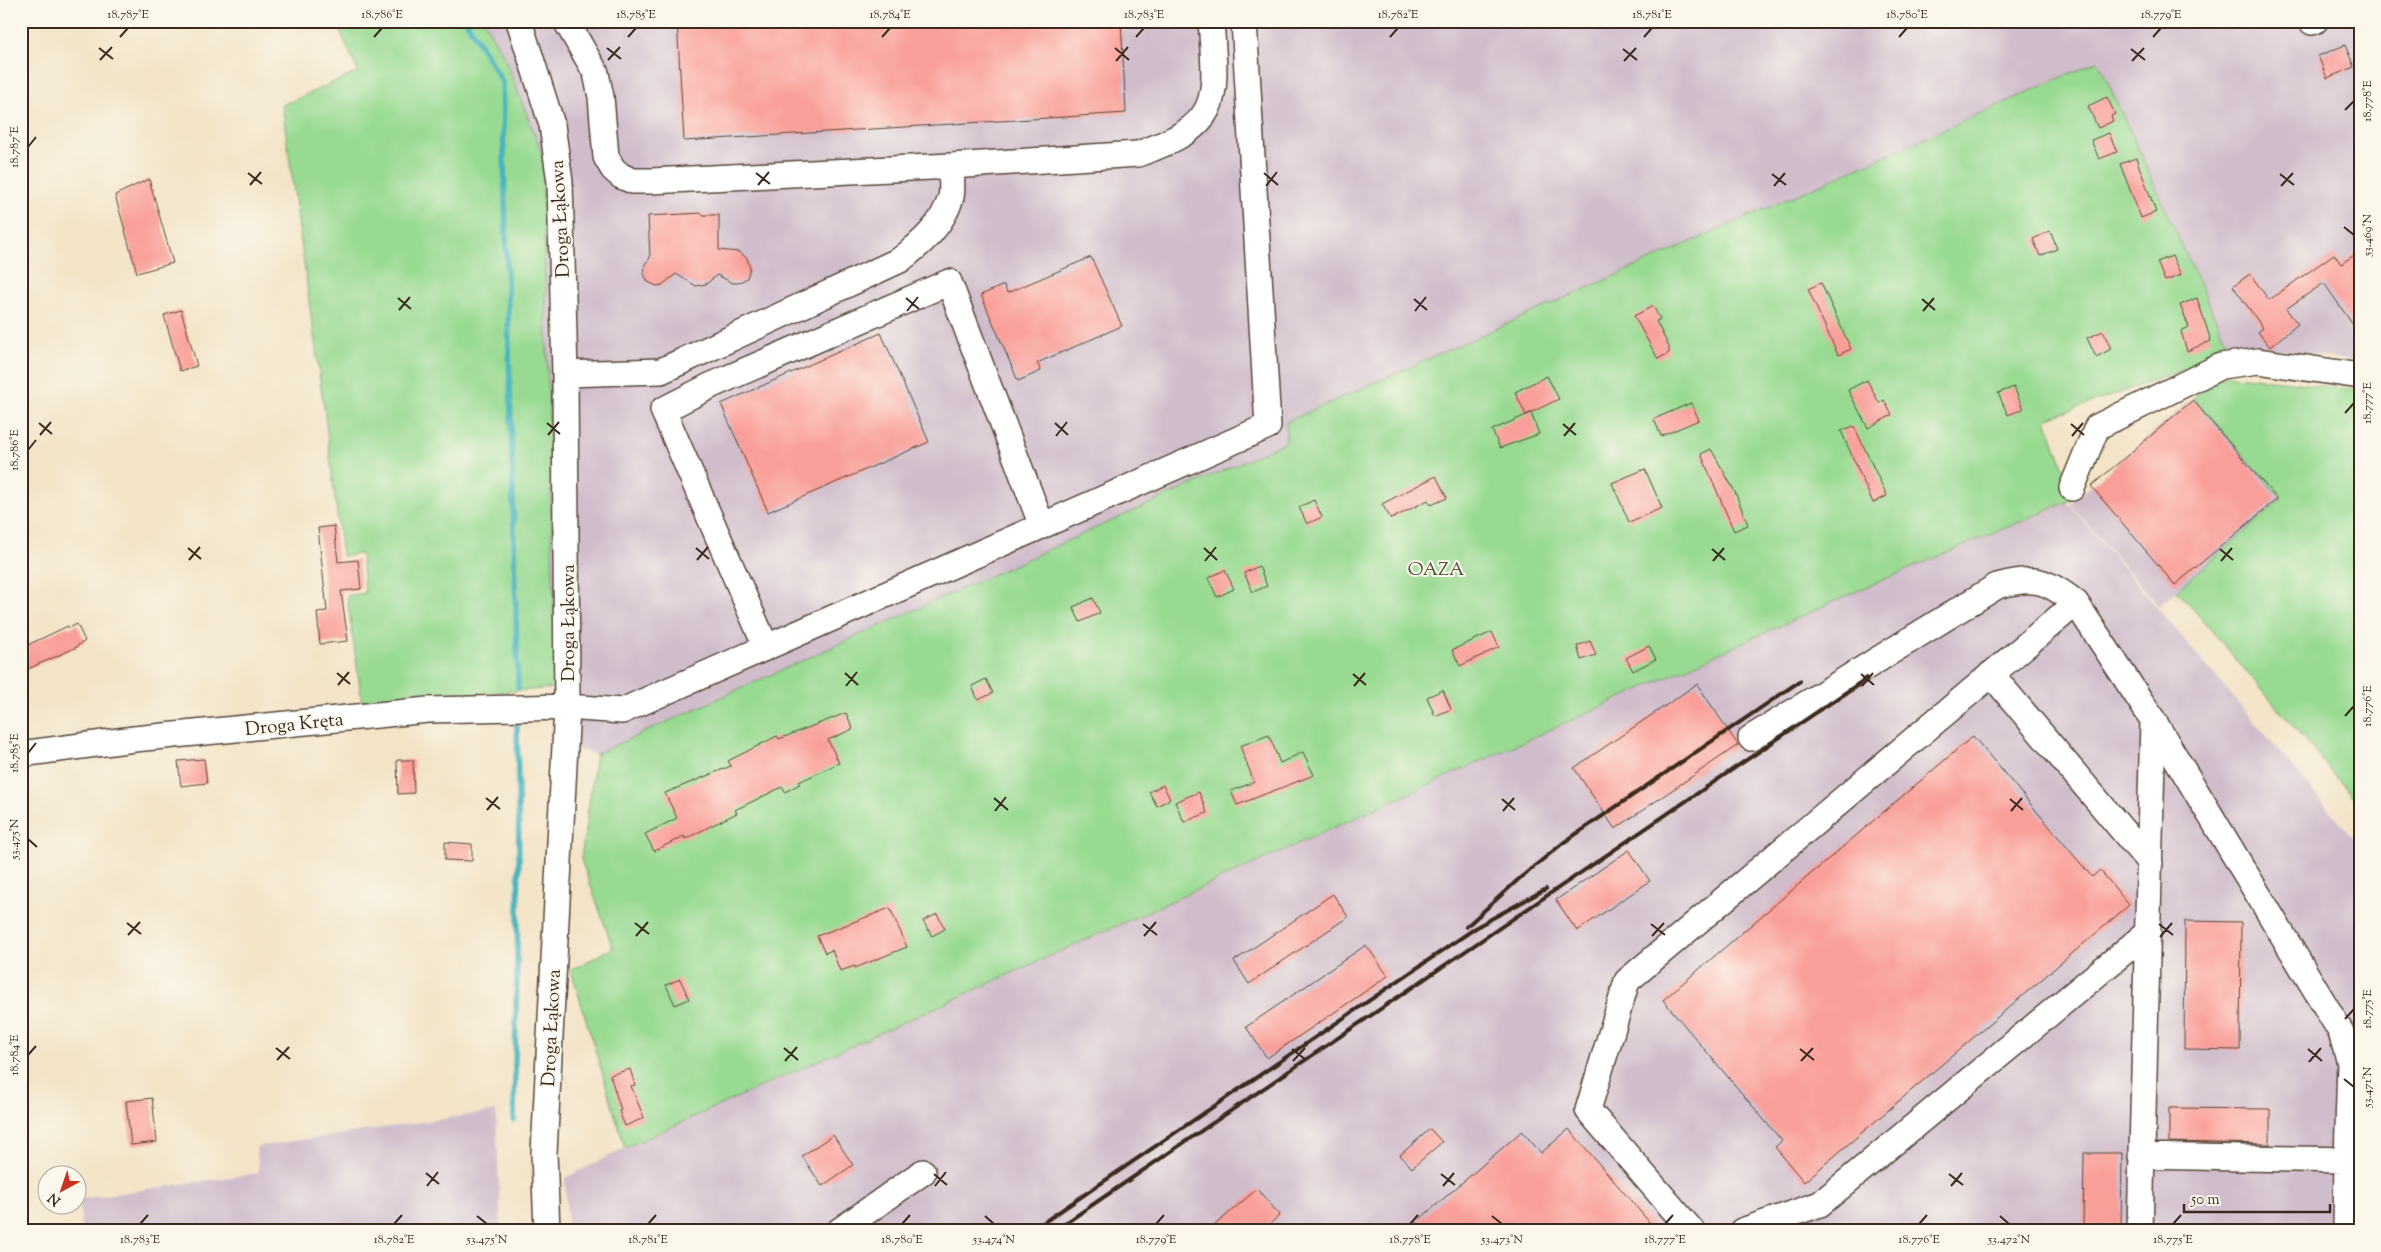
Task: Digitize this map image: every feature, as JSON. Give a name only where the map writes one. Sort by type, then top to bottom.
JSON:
[{"type":"street","name":"Droga Łąkowa","points":[[519,21],[552,125],[560,182],[565,374],[568,708],[544,1153],[547,1231]]},
{"type":"street","points":[[566,21],[596,73],[601,97],[606,157],[613,169],[621,176],[634,181],[951,166],[1138,154],[1164,144],[1194,127],[1208,112],[1214,86],[1211,21]]},
{"type":"street","name":"Droga Kręta","points":[[21,754],[134,739],[428,710],[568,708],[622,711],[1268,426],[1244,21]]},
{"type":"street","points":[[565,374],[661,371],[900,260],[924,241],[942,219],[951,196],[951,166]]},
{"type":"street","points":[[766,648],[663,410],[712,386],[949,282],[1042,526]]},
{"type":"street","points":[[2072,488],[2097,427],[2220,366],[2258,361],[2360,376]]},
{"type":"street","points":[[1751,738],[1997,586],[2016,581],[2034,580],[2056,586],[2076,603],[2153,720],[2341,1032],[2350,1063],[2346,1231]]},
{"type":"street","points":[[1692,1231],[1588,1110],[1628,981],[2076,603]]},
{"type":"street","points":[[1991,674],[2150,863]]},
{"type":"street","points":[[2140,1231],[2153,720]]},
{"type":"street","points":[[1742,1231],[1820,1204],[2148,932]]},
{"type":"street","points":[[2141,1156],[2347,1160]]},
{"type":"street","points":[[839,1231],[923,1172]]},
{"type":"shaded area","points":[[484,21],[2360,21],[2360,362],[2251,345],[2231,353],[2098,61],[1286,422],[1286,442],[596,754],[554,743],[556,688],[505,59]]},
{"type":"shaded area","points":[[2193,398],[2282,499],[2159,606],[2070,504]]},
{"type":"shaded area","points":[[2067,502],[2360,846],[2360,1231],[568,1231],[565,1178],[625,1148],[1857,591]]},
{"type":"shaded area","points":[[496,1111],[501,1231],[82,1231],[80,1214],[88,1214],[88,1198],[259,1173],[256,1147]]},
{"type":"green space","points":[[336,21],[484,21],[505,59],[542,154],[556,688],[362,702],[347,596],[365,593],[361,554],[342,556],[325,415],[282,105],[358,72]]},
{"type":"green space","name":"OAZA","points":[[2098,61],[2231,353],[2046,419],[2074,496],[2067,502],[1857,591],[625,1148],[571,970],[613,948],[581,859],[596,754],[1286,442],[1286,422]]},
{"type":"green space","points":[[2227,375],[2360,390],[2360,805],[2177,590],[2282,499],[2193,398],[2212,382]]},
{"type":"building","points":[[677,21],[1121,21],[1126,113],[684,141]]},
{"type":"building","points":[[2345,45],[2354,67],[2327,78],[2318,56]]},
{"type":"building","points":[[2107,97],[2115,114],[2111,116],[2113,121],[2098,128],[2088,106]]},
{"type":"building","points":[[2109,133],[2117,152],[2099,159],[2091,140]]},
{"type":"building","points":[[2136,158],[2156,212],[2141,218],[2120,164]]},
{"type":"building","points":[[149,179],[173,263],[137,273],[115,195]]},
{"type":"building","points":[[702,213],[702,215],[719,215],[719,250],[739,252],[747,258],[750,268],[747,278],[738,283],[733,283],[717,275],[706,284],[696,286],[676,274],[662,285],[657,286],[648,282],[644,274],[645,264],[650,258],[648,216]]},
{"type":"building","points":[[2050,231],[2057,249],[2040,256],[2033,239]]},
{"type":"building","points":[[2360,251],[2360,335],[2324,283],[2286,309],[2298,324],[2270,347],[2258,332],[2263,328],[2233,286],[2250,274],[2269,300],[2334,254],[2341,264]]},
{"type":"building","points":[[2172,256],[2181,275],[2165,281],[2157,262]]},
{"type":"building","points":[[1091,257],[1122,326],[1037,363],[1041,371],[1018,381],[981,295],[1004,285],[1007,293]]},
{"type":"building","points":[[1821,283],[1851,349],[1838,355],[1808,289]]},
{"type":"building","points":[[2197,298],[2211,341],[2187,351],[2181,331],[2189,327],[2180,305]]},
{"type":"building","points":[[1653,306],[1660,319],[1656,321],[1669,347],[1669,353],[1658,359],[1634,316]]},
{"type":"building","points":[[181,310],[197,366],[180,371],[164,315]]},
{"type":"building","points":[[2103,331],[2111,349],[2096,357],[2087,338]]},
{"type":"building","points":[[881,333],[929,442],[768,512],[721,404]]},
{"type":"building","points":[[1547,376],[1559,399],[1526,415],[1515,392]]},
{"type":"building","points":[[1867,380],[1879,403],[1884,400],[1892,415],[1868,428],[1848,390]]},
{"type":"building","points":[[2014,387],[2023,409],[2008,415],[1998,393]]},
{"type":"building","points":[[2193,400],[2277,499],[2175,585],[2091,486]]},
{"type":"building","points":[[1691,403],[1699,420],[1661,436],[1654,419]]},
{"type":"building","points":[[1531,413],[1539,434],[1500,448],[1492,430]]},
{"type":"building","points":[[1854,426],[1887,496],[1873,503],[1841,431]]},
{"type":"building","points":[[1711,449],[1735,492],[1748,525],[1734,531],[1701,454]]},
{"type":"building","points":[[1645,469],[1662,508],[1629,522],[1612,483]]},
{"type":"building","points":[[1436,476],[1447,498],[1431,505],[1428,500],[1391,519],[1382,504]]},
{"type":"building","points":[[1314,500],[1322,517],[1307,524],[1299,507]]},
{"type":"building","points":[[334,526],[338,562],[358,560],[361,589],[341,591],[348,641],[320,644],[317,612],[327,611],[318,528]]},
{"type":"building","points":[[1259,566],[1267,586],[1253,592],[1244,573]]},
{"type":"building","points":[[1225,570],[1234,589],[1217,597],[1208,578]]},
{"type":"building","points":[[1093,598],[1100,613],[1080,622],[1073,607]]},
{"type":"building","points":[[77,624],[85,641],[77,647],[21,672],[21,648],[68,626],[69,628]]},
{"type":"building","points":[[1492,632],[1499,647],[1460,666],[1452,650]]},
{"type":"building","points":[[1590,641],[1596,655],[1581,660],[1577,646]]},
{"type":"building","points":[[1649,646],[1656,659],[1633,671],[1626,658]]},
{"type":"building","points":[[986,679],[993,693],[978,700],[972,686]]},
{"type":"building","points":[[1697,684],[1738,745],[1615,829],[1574,768]]},
{"type":"building","points":[[1443,690],[1451,709],[1435,716],[1427,697]]},
{"type":"building","points":[[846,713],[853,729],[828,740],[839,763],[799,782],[800,784],[785,792],[782,787],[735,810],[737,813],[685,839],[684,836],[654,851],[645,834],[677,818],[665,793],[731,766],[728,761],[777,736],[779,739]]},
{"type":"building","points":[[1269,735],[1280,763],[1303,752],[1314,775],[1237,805],[1231,791],[1254,782],[1240,746]]},
{"type":"building","points":[[1973,736],[2092,877],[2100,870],[2129,905],[1804,1182],[1775,1147],[1782,1141],[1663,1000]]},
{"type":"building","points":[[204,759],[207,783],[181,786],[178,761]]},
{"type":"building","points":[[397,760],[413,760],[414,793],[398,794]]},
{"type":"building","points":[[1163,785],[1170,799],[1157,806],[1149,792]]},
{"type":"building","points":[[1199,792],[1207,813],[1184,822],[1175,802]]},
{"type":"building","points":[[445,842],[472,844],[472,861],[445,860]]},
{"type":"building","points":[[1629,850],[1650,881],[1577,931],[1556,900]]},
{"type":"building","points":[[1333,894],[1348,917],[1249,984],[1234,961]]},
{"type":"building","points":[[890,908],[907,947],[855,968],[855,966],[840,971],[832,950],[825,953],[817,936]]},
{"type":"building","points":[[937,914],[945,929],[932,936],[923,921]]},
{"type":"building","points":[[2185,921],[2241,922],[2240,1050],[2184,1049]]},
{"type":"building","points":[[1366,945],[1388,976],[1267,1058],[1246,1027]]},
{"type":"building","points":[[680,979],[689,999],[675,1005],[666,985]]},
{"type":"building","points":[[630,1069],[635,1085],[631,1086],[644,1118],[625,1126],[619,1111],[621,1110],[610,1075]]},
{"type":"building","points":[[152,1098],[157,1142],[131,1145],[126,1101]]},
{"type":"building","points":[[2169,1108],[2270,1109],[2270,1144],[2169,1142]]},
{"type":"building","points":[[1430,1129],[1442,1142],[1412,1168],[1400,1155]]},
{"type":"building","points":[[1569,1129],[1657,1231],[1406,1231],[1522,1131],[1541,1153]]},
{"type":"building","points":[[833,1135],[853,1165],[822,1186],[802,1156]]},
{"type":"building","points":[[2084,1153],[2122,1153],[2121,1231],[2083,1231]]},
{"type":"building","points":[[1257,1189],[1280,1215],[1262,1231],[1208,1231]]},
{"type":"waterway","points":[[466,21],[502,81],[518,688]]},
{"type":"waterway","points":[[514,1120],[519,859],[517,718]]},
{"type":"railway","points":[[1054,1231],[1867,678]]},
{"type":"railway","points":[[1466,927],[1520,878],[1563,843],[1800,681]]},
{"type":"railway","points":[[1031,1231],[1480,925],[1546,889]]}]
